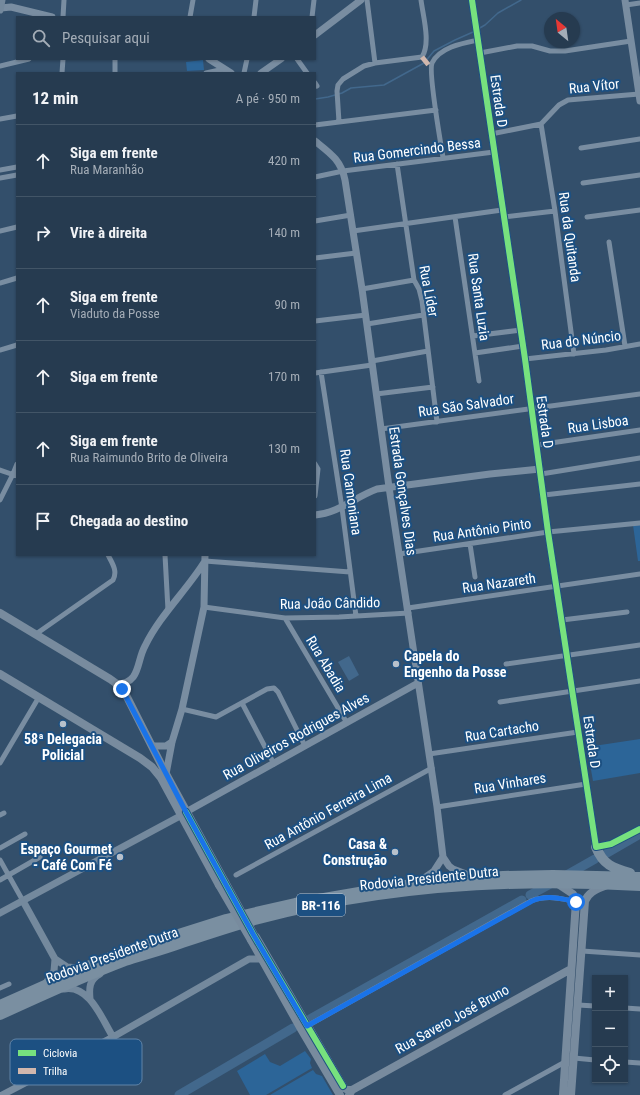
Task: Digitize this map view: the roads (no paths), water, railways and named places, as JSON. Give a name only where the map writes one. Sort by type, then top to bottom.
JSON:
[{"type":"highway","points":[[596,846],[602,857],[610,866],[640,876]]},
{"type":"highway","name":"Rodovia Presidente Dutra","points":[[0,1015],[112,966],[254,920],[334,902],[444,889],[556,881],[575,875],[640,876]]},
{"type":"highway","name":"Rodovia Presidente Dutra","points":[[0,1005],[83,968],[128,950],[226,919],[350,892],[416,883],[476,878],[640,886]]},
{"type":"main road","points":[[0,613],[117,684],[126,695],[154,748],[164,776],[254,941],[344,1088],[350,1092]]},
{"type":"main road","points":[[0,674],[142,760],[164,776]]},
{"type":"main road","points":[[142,760],[150,758],[154,748]]},
{"type":"main road","name":"Rua Oliveiros Rodrigues Alves","points":[[0,913],[184,814]]},
{"type":"main road","points":[[556,881],[573,894],[576,902],[563,1095]]},
{"type":"main road","points":[[571,1095],[585,902],[587,897],[594,891],[608,884]]},
{"type":"main road","points":[[23,901],[55,959],[70,968],[83,968]]},
{"type":"main road","points":[[575,919],[581,917],[584,919]]},
{"type":"main road","points":[[254,941],[261,959],[340,1095]]},
{"type":"main road","points":[[55,990],[67,988],[76,989],[82,992],[90,1000],[112,1037],[249,959],[253,954],[254,941]]},
{"type":"main road","points":[[44,985],[54,971],[55,959]]},
{"type":"main road","points":[[249,959],[261,959]]},
{"type":"main road","points":[[90,1000],[89,989],[92,981],[112,966]]},
{"type":"main road","points":[[571,969],[580,977]]},
{"type":"main road","name":"Rua Savero José Bruno","points":[[350,1092],[571,969]]},
{"type":"street","points":[[64,0],[64,16]]},
{"type":"street","points":[[190,16],[193,0]]},
{"type":"street","points":[[254,16],[256,0]]},
{"type":"street","points":[[312,16],[314,0]]},
{"type":"street","points":[[316,33],[361,0]]},
{"type":"street","points":[[367,0],[375,63]]},
{"type":"street","points":[[339,122],[337,91],[340,82],[347,76],[364,66],[375,63],[422,57],[425,51],[426,40],[421,0]]},
{"type":"street","name":"Estrada D","points":[[472,0],[521,330],[548,532],[568,654],[578,732],[596,846]]},
{"type":"street","points":[[640,3],[625,3],[638,76],[640,97]]},
{"type":"street","points":[[1,6],[48,16]]},
{"type":"street","points":[[444,158],[436,110],[431,64],[435,58],[444,51],[478,38]]},
{"type":"street","points":[[480,53],[518,46],[532,46],[550,51],[565,51],[631,41]]},
{"type":"street","points":[[0,66],[26,60]]},
{"type":"street","points":[[62,72],[63,60]]},
{"type":"street","points":[[115,60],[115,72]]},
{"type":"street","points":[[210,60],[227,71]]},
{"type":"street","points":[[244,72],[247,60]]},
{"type":"street","points":[[262,72],[280,60]]},
{"type":"street","points":[[298,60],[306,72]]},
{"type":"street","points":[[216,72],[227,71]]},
{"type":"street","name":"Rua Vítor","points":[[542,124],[559,105],[568,100],[640,97]]},
{"type":"street","points":[[316,125],[436,110]]},
{"type":"street","points":[[0,119],[16,116]]},
{"type":"street","points":[[491,134],[542,124]]},
{"type":"street","name":"Rua da Quitanda","points":[[542,124],[574,354]]},
{"type":"street","points":[[581,148],[640,139]]},
{"type":"street","name":"Estrada Gonçalves Dias","points":[[316,142],[338,160],[344,171],[366,315],[389,487],[432,768],[443,857]]},
{"type":"street","name":"Rua Gomercindo Bessa","points":[[316,177],[344,171],[494,152]]},
{"type":"street","name":"Rua Líder","points":[[397,164],[414,280],[419,290],[423,314],[437,422]]},
{"type":"street","points":[[0,170],[16,167]]},
{"type":"street","points":[[0,178],[16,175]]},
{"type":"street","points":[[583,183],[640,175]]},
{"type":"street","points":[[588,217],[640,210]]},
{"type":"street","points":[[353,231],[455,217],[555,211]]},
{"type":"street","points":[[316,221],[351,215]]},
{"type":"street","name":"Rua Santa Luzia","points":[[455,217],[479,381]]},
{"type":"street","points":[[0,231],[16,227]]},
{"type":"street","points":[[609,242],[625,346]]},
{"type":"street","points":[[316,258],[356,253]]},
{"type":"street","points":[[0,283],[16,278]]},
{"type":"street","points":[[362,289],[414,280]]},
{"type":"street","points":[[367,324],[423,314]]},
{"type":"street","points":[[316,321],[366,315]]},
{"type":"street","points":[[473,336],[521,330]]},
{"type":"street","name":"Rua do Núncio","points":[[525,359],[574,354],[640,344]]},
{"type":"street","points":[[0,350],[16,346]]},
{"type":"street","points":[[476,353],[523,346]]},
{"type":"street","points":[[318,373],[428,351]]},
{"type":"street","name":"Rua Camoniana","points":[[318,373],[342,508],[356,616]]},
{"type":"street","points":[[376,394],[433,387]]},
{"type":"street","name":"Rua São Salvador","points":[[381,430],[640,394]]},
{"type":"street","name":"Rua Lisboa","points":[[537,445],[640,430]]},
{"type":"street","points":[[316,515],[326,514],[342,508],[368,492],[389,487],[540,471],[640,458]]},
{"type":"street","points":[[316,466],[318,470],[316,487]]},
{"type":"street","points":[[0,470],[15,475],[0,500]]},
{"type":"street","points":[[544,495],[640,484]]},
{"type":"street","name":"Rua Antônio Pinto","points":[[399,554],[548,532],[640,523]]},
{"type":"street","points":[[470,544],[475,577]]},
{"type":"street","points":[[36,634],[113,580],[115,569],[108,556]]},
{"type":"street","points":[[165,556],[168,610]]},
{"type":"street","points":[[205,558],[350,572]]},
{"type":"street","points":[[117,684],[126,683],[134,678],[145,645],[168,610],[193,578],[205,558]]},
{"type":"street","points":[[164,776],[182,709],[204,607],[205,558]]},
{"type":"street","name":"Rua Nazareth","points":[[408,610],[640,574]]},
{"type":"street","name":"Rua João Cândido","points":[[204,607],[285,618],[356,616],[408,610]]},
{"type":"street","points":[[562,620],[627,612]]},
{"type":"street","name":"Rua Abadia","points":[[285,618],[347,723]]},
{"type":"street","points":[[506,664],[640,645]]},
{"type":"street","points":[[500,702],[640,681]]},
{"type":"street","name":"Rua Oliveiros Rodrigues Alves","points":[[184,814],[418,683]]},
{"type":"street","points":[[182,709],[216,717],[267,689],[276,689],[305,746]]},
{"type":"street","points":[[0,763],[39,697]]},
{"type":"street","points":[[242,703],[274,764]]},
{"type":"street","name":"Rua Cartacho","points":[[429,754],[578,732]]},
{"type":"street","points":[[154,748],[166,746],[172,742]]},
{"type":"street","name":"Rua Antônio Ferreira Lima","points":[[236,875],[432,768]]},
{"type":"street","name":"Rua Vinhares","points":[[437,807],[586,784]]},
{"type":"street","points":[[596,846],[611,844],[640,829]]},
{"type":"street","points":[[0,848],[25,834]]},
{"type":"street","points":[[0,880],[40,857]]},
{"type":"street","points":[[416,883],[434,871],[443,857],[453,869],[476,878]]},
{"type":"street","points":[[0,860],[23,901]]},
{"type":"street","points":[[307,1026],[532,901],[545,897],[562,898],[576,902]]},
{"type":"street","points":[[582,950],[640,955]]},
{"type":"street","points":[[0,988],[9,984]]},
{"type":"street","points":[[578,1005],[592,1006]]},
{"type":"street","points":[[628,1008],[640,1009]]},
{"type":"street","points":[[108,1039],[112,1037]]},
{"type":"street","points":[[574,1058],[592,1060]]},
{"type":"street","points":[[505,1095],[565,1062]]},
{"type":"street","points":[[628,1062],[640,1063]]},
{"type":"street","points":[[2,1095],[21,1085]]},
{"type":"waterway","points":[[478,29],[485,25],[498,13],[521,0]]},
{"type":"waterway","points":[[316,99],[342,93],[351,88],[384,85],[424,63],[434,51],[473,32]]},
{"type":"waterway","points":[[607,853],[640,834]]},
{"type":"waterway","points":[[565,876],[595,859]]},
{"type":"waterway","points":[[530,895],[554,882]]},
{"type":"waterway","points":[[310,1019],[522,900]]},
{"type":"waterway","points":[[179,1095],[293,1028]]},
{"type":"place","name":"Capela do Engenho da Posse","points":[[396,664]]},
{"type":"place","name":"58ª Delegacia Policial","points":[[63,724]]},
{"type":"place","name":"Casa & Construção","points":[[395,852]]},
{"type":"place","name":"Espaço Gourmet - Café Com Fé","points":[[120,857]]}]
